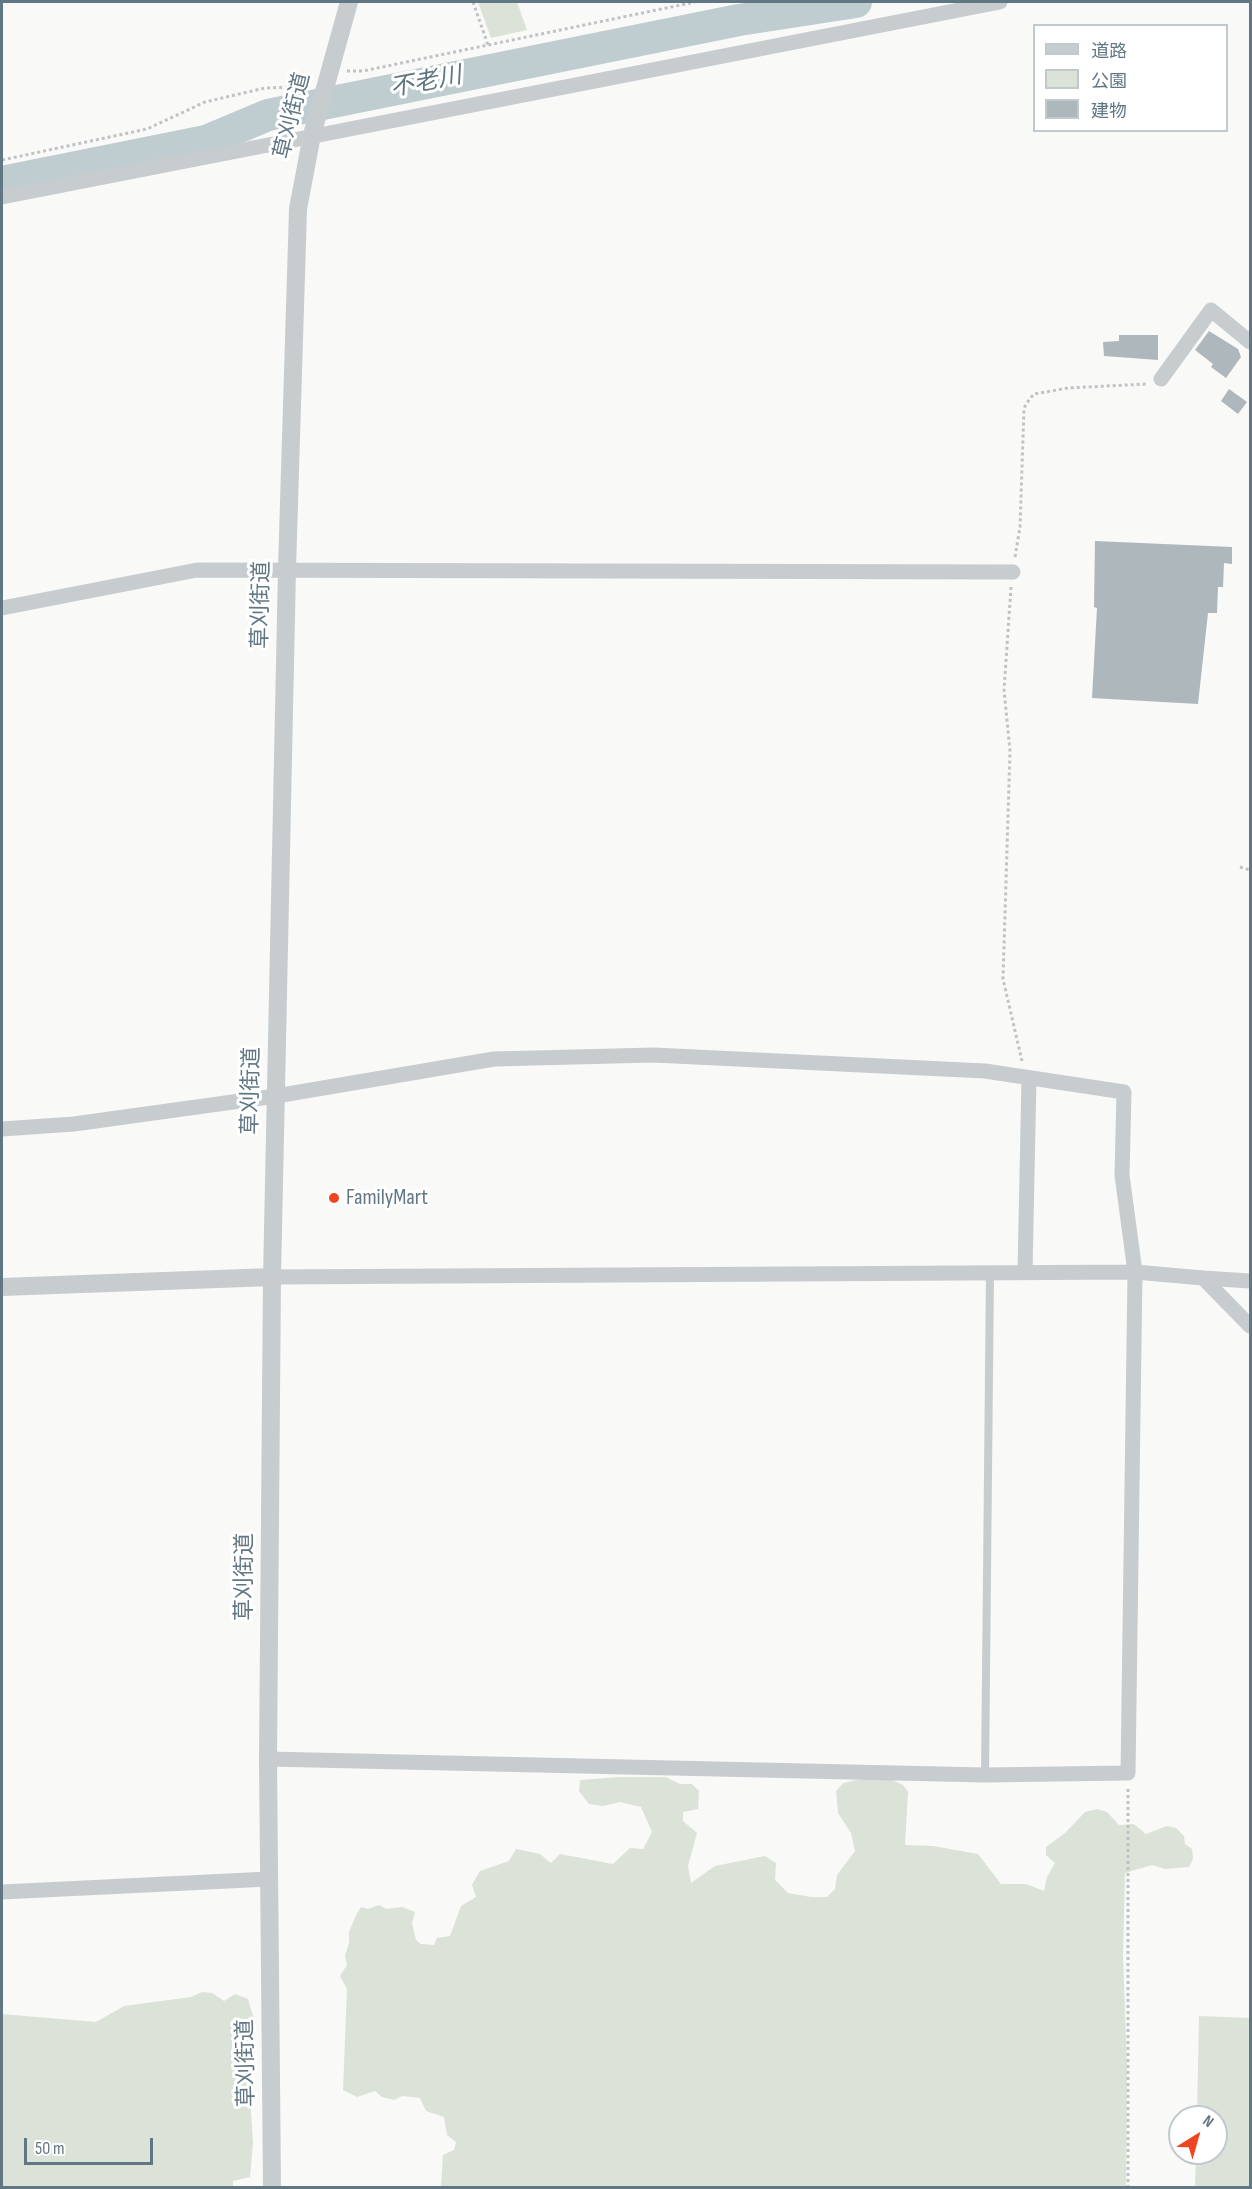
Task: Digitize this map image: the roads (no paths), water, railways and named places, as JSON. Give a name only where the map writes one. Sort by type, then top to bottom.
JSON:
[{"type":"street","name":"草刈街道","points":[[272,2187],[268,1759],[272,1277],[287,569],[298,209],[314,130],[348,2]]},
{"type":"street","points":[[2,196],[314,130],[1000,2]]},
{"type":"street","points":[[1161,379],[1211,310],[1251,342]]},
{"type":"street","points":[[2,608],[197,570],[1012,572]]},
{"type":"street","points":[[2,1129],[74,1124],[276,1096],[505,1059],[654,1055],[985,1071],[1124,1092],[1122,1174],[1135,1272],[1128,1773],[985,1775],[268,1759]]},
{"type":"street","points":[[1025,1272],[1027,1077]]},
{"type":"street","points":[[2,1287],[272,1277],[1025,1272],[1135,1272],[1251,1281]]},
{"type":"street","points":[[1203,1278],[1251,1326]]},
{"type":"street","points":[[2,1892],[269,1879]]},
{"type":"lane","points":[[985,1775],[990,1274]]},
{"type":"waterway","name":"不老川","points":[[2,182],[206,141],[268,115],[739,20],[856,2]]},
{"type":"place","name":"FamilyMart","points":[[334,1198]]}]
